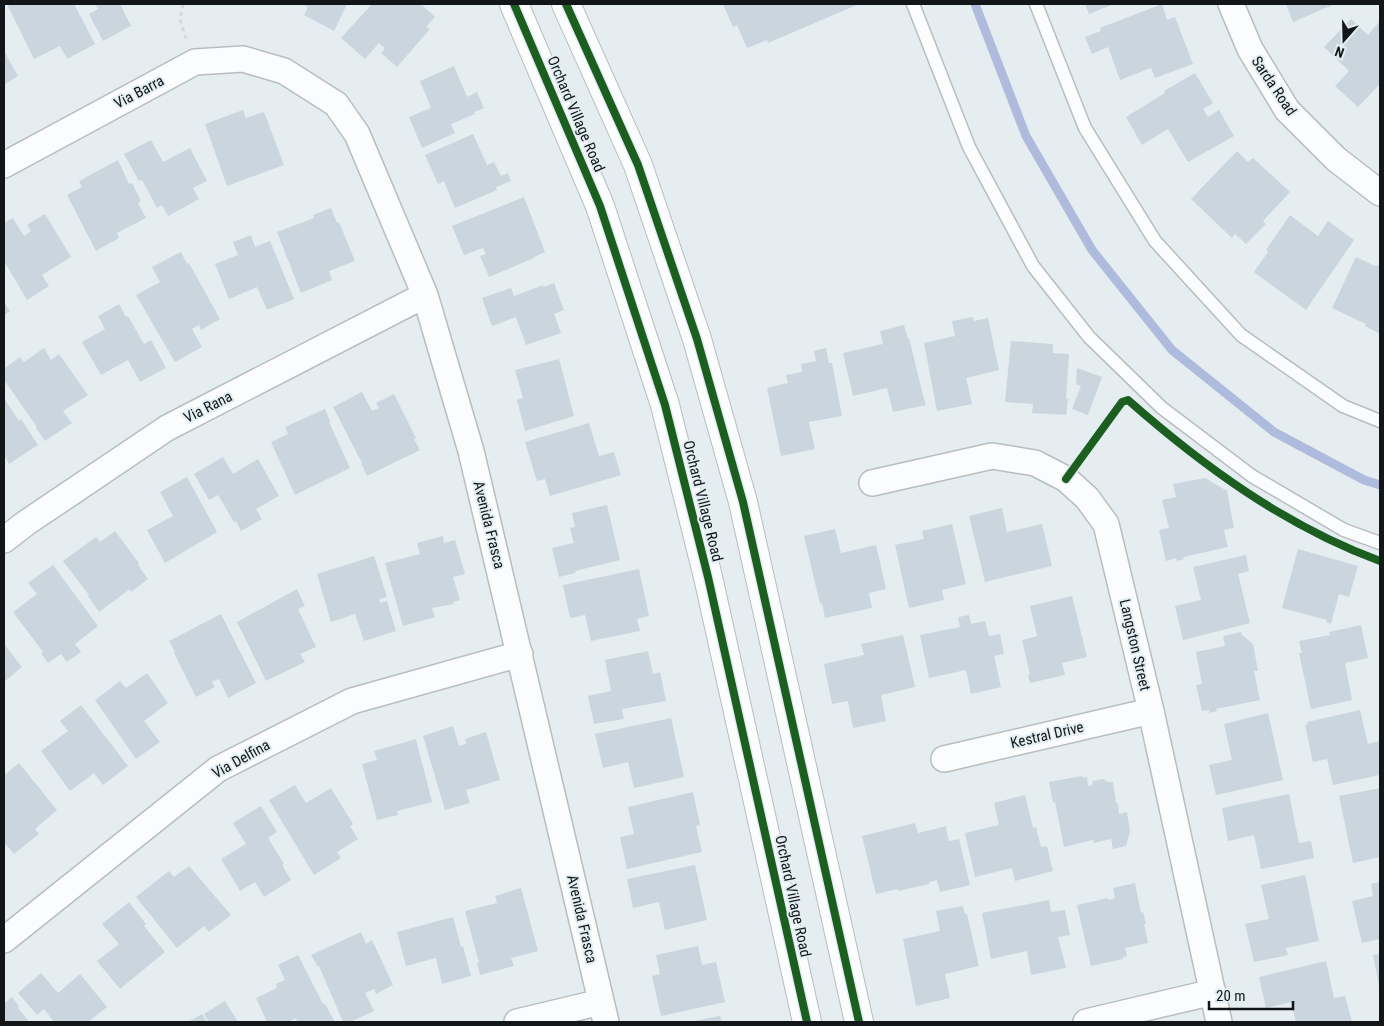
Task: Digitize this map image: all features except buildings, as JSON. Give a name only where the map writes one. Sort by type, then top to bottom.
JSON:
[{"type":"main road","name":"Orchard Village Road","points":[[514,4],[600,206],[665,405],[708,577],[807,1022]]},
{"type":"main road","points":[[566,4],[638,165],[697,339],[743,502],[859,1022]]},
{"type":"street","name":"Sarda Road","points":[[1232,4],[1250,49],[1287,110],[1336,159],[1380,193]]},
{"type":"street","name":"Via Barra","points":[[4,164],[195,62],[243,59],[284,71]]},
{"type":"street","name":"Avenida Frasca","points":[[284,71],[336,104],[357,134],[425,296],[471,451],[604,1012]]},
{"type":"street","name":"Via Rana","points":[[4,540],[26,523],[167,428],[425,296]]},
{"type":"street","name":"Langston Street","points":[[872,483],[992,456],[1035,463],[1066,479],[1087,498],[1106,524],[1150,710],[1219,1022]]},
{"type":"street","name":"Via Delfina","points":[[4,940],[218,769],[352,701],[520,654]]},
{"type":"street","name":"Kestral Drive","points":[[944,759],[1150,710]]},
{"type":"street","points":[[1086,1022],[1213,992]]},
{"type":"street","points":[[517,1022],[604,1012]]},
{"type":"lane","points":[[913,4],[969,147],[1033,266],[1089,337],[1162,408],[1252,476],[1344,530],[1380,543]]},
{"type":"lane","points":[[1036,4],[1085,128],[1155,241],[1241,335],[1343,406],[1380,421]]},
{"type":"path","points":[[183,4],[180,20],[195,62]]},
{"type":"path","points":[[1066,479],[1122,402],[1128,400]]},
{"type":"waterway","points":[[975,4],[1026,136],[1092,250],[1172,350],[1274,432],[1364,480],[1380,485]]},
{"type":"cycle path","points":[[514,4],[600,206],[665,405],[708,577],[807,1022]]},
{"type":"cycle path","points":[[566,4],[638,165],[697,339],[743,502],[859,1022]]},
{"type":"cycle path","points":[[1066,479],[1122,402],[1128,400],[1186,448],[1246,492],[1311,530],[1345,547],[1380,561]]}]
